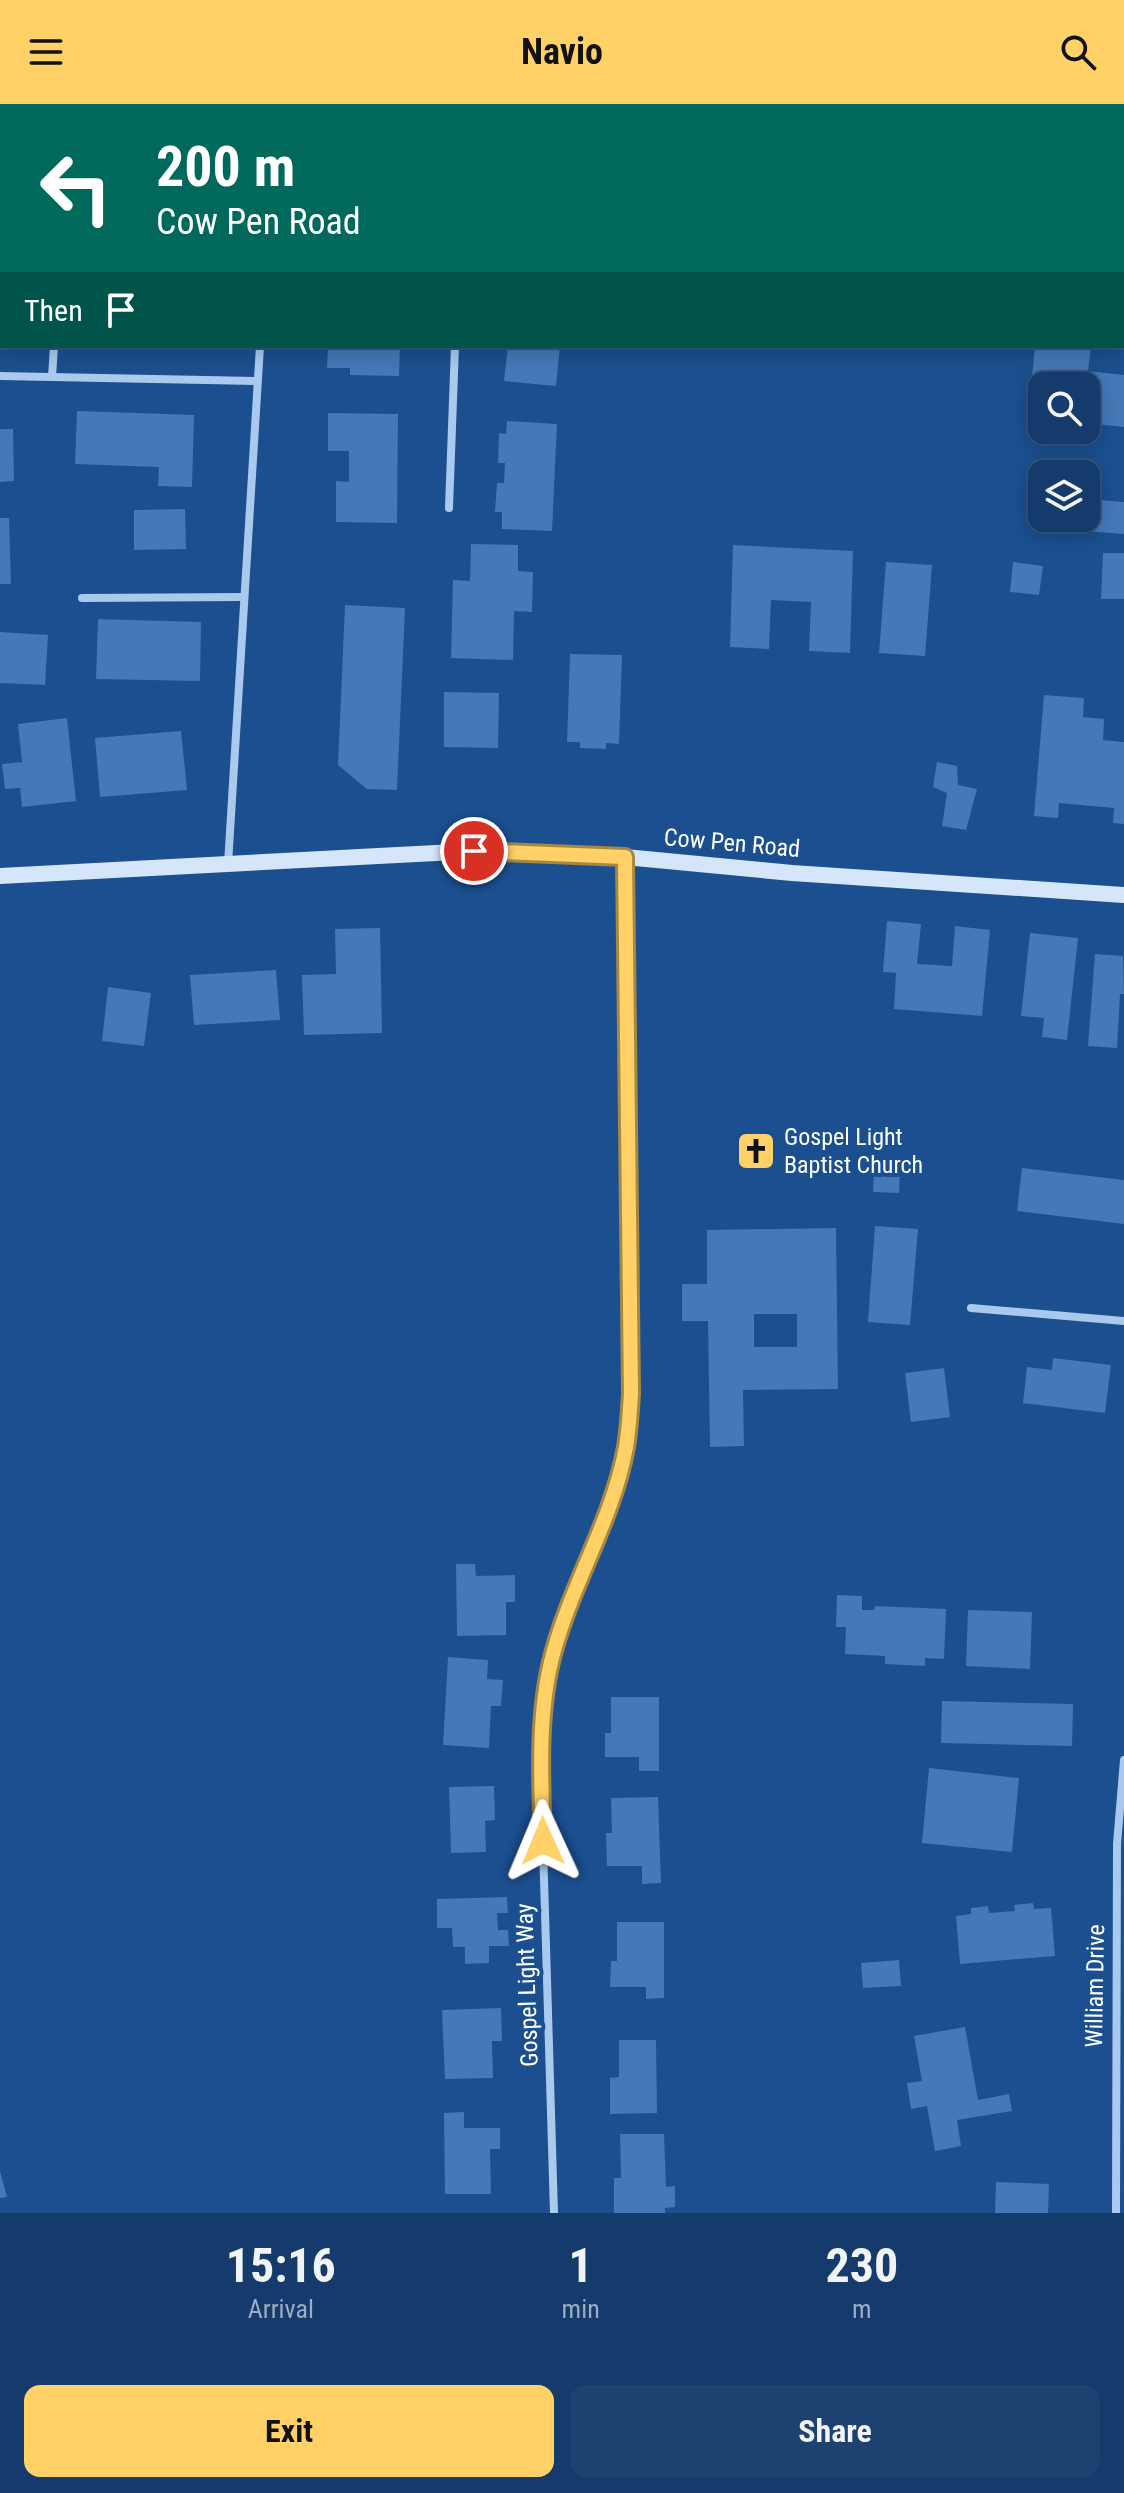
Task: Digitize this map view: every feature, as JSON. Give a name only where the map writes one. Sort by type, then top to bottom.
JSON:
[{"type":"main road","name":"Cow Pen Road","points":[[0,876],[474,851],[625,857],[792,873],[1124,895]]},
{"type":"street","points":[[52,377],[54,348]]},
{"type":"street","points":[[228,864],[260,348]]},
{"type":"street","points":[[449,508],[455,348]]},
{"type":"street","points":[[0,376],[257,381]]},
{"type":"street","points":[[82,598],[244,597]]},
{"type":"street","name":"Gospel Light Way","points":[[554,2213],[541,1779],[543,1717],[553,1653],[610,1502],[626,1448],[631,1380],[625,857]]},
{"type":"street","points":[[971,1308],[1124,1321]]},
{"type":"street","name":"William Drive","points":[[1116,2213],[1117,1876],[1124,1760]]},
{"type":"building","points":[[328,348],[400,348],[399,376],[350,375],[350,368],[327,368]]},
{"type":"building","points":[[508,348],[560,348],[556,386],[504,381]]},
{"type":"building","points":[[1035,348],[1091,348],[1088,371],[1097,372],[1032,372]]},
{"type":"building","points":[[1100,372],[1124,375],[1124,427],[1100,424]]},
{"type":"building","points":[[77,411],[194,415],[192,487],[158,486],[159,467],[75,464]]},
{"type":"building","points":[[328,413],[398,414],[397,523],[336,522],[336,481],[349,482],[349,451],[328,451]]},
{"type":"building","points":[[507,421],[557,424],[552,531],[502,529],[502,512],[495,512],[497,483],[504,483],[505,463],[498,463],[499,433],[506,434]]},
{"type":"building","points":[[0,429],[13,429],[14,481],[0,482]]},
{"type":"building","points":[[1100,500],[1124,502],[1124,534],[1098,532],[1100,532]]},
{"type":"building","points":[[185,509],[186,549],[134,550],[134,510]]},
{"type":"building","points":[[0,518],[9,518],[11,584],[0,584]]},
{"type":"building","points":[[471,544],[518,545],[518,571],[533,572],[532,612],[514,611],[513,660],[451,658],[453,580],[470,581]]},
{"type":"building","points":[[733,545],[853,551],[850,653],[809,651],[811,602],[771,600],[769,649],[730,647]]},
{"type":"building","points":[[1103,553],[1124,553],[1124,599],[1101,599]]},
{"type":"building","points":[[886,562],[932,565],[925,656],[879,653]]},
{"type":"building","points":[[1013,562],[1043,566],[1039,595],[1010,592]]},
{"type":"building","points":[[345,605],[405,608],[397,790],[367,789],[338,765]]},
{"type":"building","points":[[98,619],[201,622],[200,681],[96,679]]},
{"type":"building","points":[[0,632],[48,635],[45,685],[0,683]]},
{"type":"building","points":[[570,654],[622,655],[619,744],[606,743],[606,749],[580,748],[580,742],[567,742]]},
{"type":"building","points":[[444,692],[499,693],[498,748],[444,747]]},
{"type":"building","points":[[1044,695],[1084,698],[1083,717],[1104,719],[1103,740],[1124,742],[1124,824],[1113,823],[1114,808],[1059,803],[1058,818],[1034,816]]},
{"type":"building","points":[[67,718],[76,801],[22,807],[20,788],[5,789],[2,764],[22,762],[18,724]]},
{"type":"building","points":[[181,731],[187,790],[100,797],[95,738]]},
{"type":"building","points":[[937,762],[957,766],[958,785],[977,789],[966,830],[942,826],[947,793],[933,787]]},
{"type":"building","points":[[887,921],[921,924],[917,964],[952,966],[955,926],[990,930],[982,1016],[894,1009],[896,973],[883,972]]},
{"type":"building","points":[[380,928],[382,1033],[304,1035],[302,975],[336,974],[335,929]]},
{"type":"building","points":[[1030,933],[1078,938],[1067,1040],[1042,1037],[1044,1018],[1021,1016]]},
{"type":"building","points":[[1095,954],[1123,956],[1124,994],[1120,994],[1117,1048],[1088,1046]]},
{"type":"building","points":[[276,970],[280,1020],[194,1025],[190,975]]},
{"type":"building","points":[[108,987],[151,993],[144,1046],[102,1041]]},
{"type":"building","points":[[1022,1168],[1124,1180],[1124,1224],[1017,1211]]},
{"type":"building","points":[[874,1170],[900,1171],[899,1193],[873,1192]]},
{"type":"building","points":[[875,1226],[918,1229],[910,1325],[868,1322]]},
{"type":"building","points":[[836,1228],[838,1389],[743,1390],[744,1446],[710,1447],[708,1321],[682,1321],[682,1284],[707,1284],[707,1230]],"holes":[[[754,1314],[797,1314],[797,1347],[754,1347]]]},
{"type":"building","points":[[1053,1358],[1111,1365],[1105,1413],[1023,1403],[1027,1367],[1052,1370]]},
{"type":"building","points":[[944,1368],[950,1417],[911,1422],[905,1373]]},
{"type":"building","points":[[456,1564],[475,1564],[476,1576],[515,1575],[515,1602],[506,1602],[506,1635],[457,1636]]},
{"type":"building","points":[[837,1595],[862,1596],[862,1610],[874,1610],[875,1606],[946,1609],[944,1659],[925,1658],[925,1666],[885,1664],[885,1656],[845,1654],[846,1627],[836,1627]]},
{"type":"building","points":[[968,1610],[1032,1612],[1030,1669],[966,1666]]},
{"type":"building","points":[[448,1657],[488,1660],[487,1679],[503,1680],[501,1706],[491,1706],[489,1748],[443,1745]]},
{"type":"building","points":[[611,1697],[659,1697],[659,1771],[639,1771],[639,1757],[605,1757],[605,1733],[611,1733]]},
{"type":"building","points":[[942,1701],[1073,1704],[1072,1746],[941,1743]]},
{"type":"building","points":[[929,1768],[1019,1778],[1012,1852],[922,1843]]},
{"type":"building","points":[[494,1786],[495,1820],[485,1821],[486,1852],[451,1853],[449,1787]]},
{"type":"building","points":[[658,1797],[661,1883],[642,1884],[642,1866],[607,1866],[606,1833],[612,1833],[611,1798]]},
{"type":"building","points":[[507,1897],[508,1913],[497,1913],[498,1930],[508,1930],[509,1946],[489,1946],[489,1963],[465,1964],[465,1947],[453,1947],[452,1928],[437,1928],[437,1899]]},
{"type":"building","points":[[1033,1903],[1034,1909],[1051,1908],[1055,1956],[960,1964],[956,1916],[971,1914],[971,1908],[988,1906],[989,1913],[1015,1911],[1014,1905]]},
{"type":"building","points":[[617,1922],[664,1922],[664,1998],[646,1999],[646,1987],[610,1987],[611,1961],[617,1961]]},
{"type":"building","points":[[899,1960],[901,1986],[863,1988],[861,1963]]},
{"type":"building","points":[[501,2008],[502,2041],[492,2041],[493,2078],[445,2079],[442,2010]]},
{"type":"building","points":[[965,2027],[978,2100],[1009,2094],[1012,2111],[957,2120],[961,2146],[935,2151],[927,2106],[911,2109],[907,2083],[922,2081],[914,2036]]},
{"type":"building","points":[[619,2040],[656,2040],[657,2113],[610,2114],[610,2078],[619,2077]]},
{"type":"building","points":[[464,2112],[464,2128],[500,2128],[500,2149],[490,2149],[491,2194],[445,2194],[444,2113]]},
{"type":"building","points":[[620,2134],[664,2134],[666,2187],[675,2186],[675,2207],[665,2208],[665,2213],[614,2213],[614,2178],[621,2178]]},
{"type":"building","points":[[0,2171],[7,2197],[0,2198]]},
{"type":"building","points":[[996,2182],[1049,2184],[1048,2213],[995,2213]]},
{"type":"place","name":"Gospel Light Baptist Church","points":[[756,1151]]},
{"type":"route","points":[[474,851],[625,857],[631,1393],[626,1448],[610,1502],[565,1614],[546,1682],[541,1779],[543,1841]]}]
